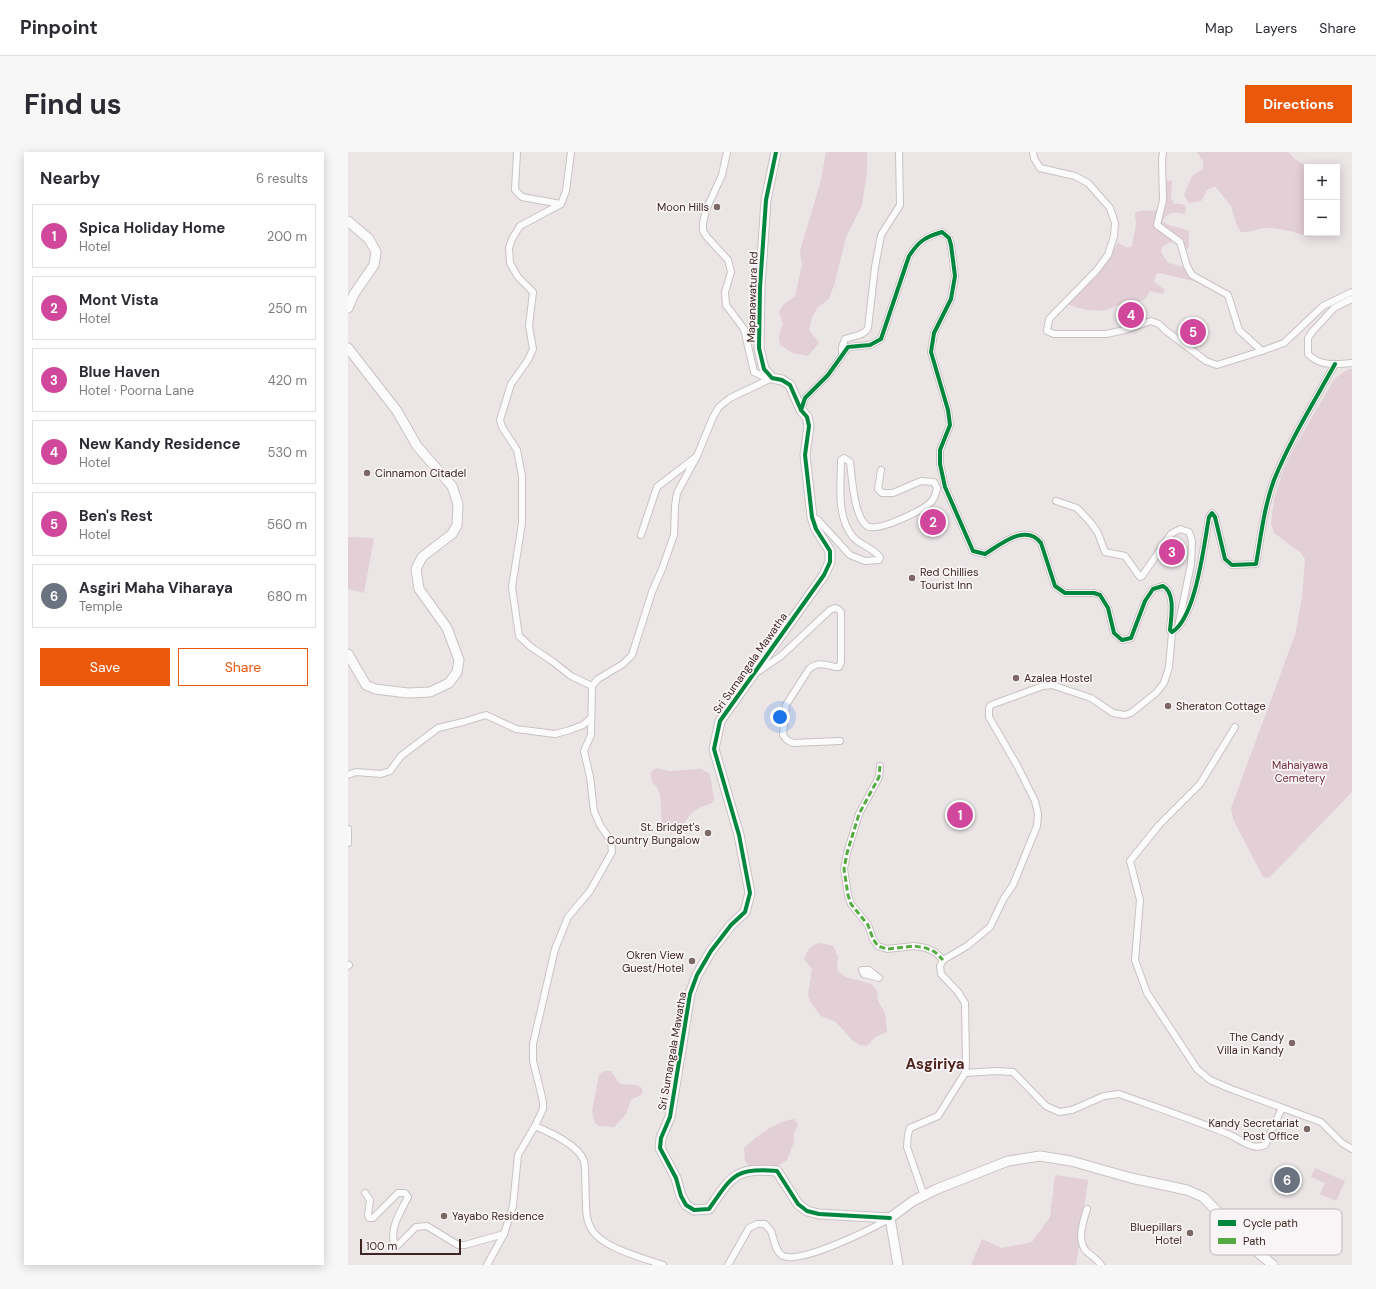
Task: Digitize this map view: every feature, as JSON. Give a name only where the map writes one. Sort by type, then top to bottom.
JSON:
[{"type":"street","points":[[517,152],[515,190],[522,197],[561,204]]},
{"type":"street","points":[[571,152],[566,191],[561,204],[520,226],[510,244],[510,263],[518,277],[533,292],[529,326],[533,349],[528,360],[511,384],[500,420],[502,427],[517,450],[522,476],[522,523],[512,587],[519,636],[531,648],[552,661],[570,676],[592,686]]},
{"type":"street","points":[[727,152],[722,175],[706,210],[703,231],[728,260],[730,272],[725,292],[726,305],[744,328],[754,372],[762,376],[782,380],[790,385],[802,410]]},
{"type":"street","name":"Mapanawatura Rd","points":[[772,378],[764,369],[759,348],[760,287],[766,200],[776,152]]},
{"type":"street","points":[[842,355],[842,347],[845,338],[862,334],[866,332],[868,328],[875,267],[881,235],[900,205],[899,152]]},
{"type":"street","points":[[1033,152],[1034,158],[1040,168],[1075,176],[1088,183],[1110,208],[1115,223],[1114,236],[1108,255],[1096,271],[1049,319],[1047,330],[1054,334],[1106,334],[1125,330],[1151,321],[1159,324],[1206,361],[1217,365],[1262,352],[1284,343],[1323,306],[1352,292]]},
{"type":"street","points":[[1163,152],[1163,200],[1157,225],[1180,242],[1187,266],[1192,275],[1228,295],[1239,330],[1262,352]]},
{"type":"street","points":[[348,221],[368,239],[376,252],[374,265],[354,294],[348,308]]},
{"type":"street","points":[[802,410],[806,398],[828,375],[848,347],[870,345],[881,339],[909,256],[915,247],[928,236],[942,232],[949,238],[955,276],[951,298],[934,333],[931,352],[948,410],[950,425],[940,450],[940,464],[945,486],[973,551],[985,554],[1016,535],[1031,535],[1037,537],[1041,543],[1055,586],[1065,593],[1094,593],[1100,596],[1108,608],[1114,633],[1122,640],[1131,638],[1144,601],[1153,589],[1163,586],[1166,587],[1172,598],[1170,630],[1175,630]]},
{"type":"street","points":[[1352,299],[1334,308],[1308,338],[1308,354],[1314,360],[1323,364],[1352,363]]},
{"type":"street","points":[[348,348],[397,411],[417,446],[452,486],[458,504],[457,525],[452,534],[422,557],[416,569],[419,589],[447,628],[459,660],[457,672],[450,683],[430,692],[408,693],[375,690],[366,685],[348,654]]},
{"type":"street","points":[[1175,630],[1184,620],[1196,586],[1209,517],[1212,513],[1216,517],[1225,559],[1232,565],[1256,564],[1265,513],[1274,481],[1293,439],[1335,364]]},
{"type":"street","points":[[487,1265],[504,1234],[513,1206],[518,1155],[543,1109],[543,1102],[533,1061],[533,1044],[555,949],[568,917],[590,891],[612,852],[611,842],[600,825],[594,811],[590,777],[584,751],[591,735],[592,686],[598,679],[622,664],[632,655],[652,592],[674,536],[677,493],[697,456],[713,417],[719,407],[730,398],[772,378]]},
{"type":"street","name":"Sri Sumangala Mawatha","points":[[802,410],[807,417],[809,426],[805,455],[812,517],[816,529],[830,551],[830,562],[824,575],[720,721],[714,749],[739,835],[750,894],[745,912],[730,925],[711,951],[697,975],[690,994],[670,1117],[661,1138],[660,1148],[676,1178],[681,1196],[686,1205],[694,1210],[709,1209],[730,1180],[741,1172],[761,1169],[777,1171],[798,1204],[807,1211],[819,1214],[890,1218]]},
{"type":"street","points":[[641,535],[657,487],[697,456]]},
{"type":"street","points":[[812,517],[818,520],[850,555],[866,561],[879,560],[880,558],[877,553],[854,538],[845,524],[840,506],[840,460],[844,458],[850,462],[857,508],[861,519],[866,526],[871,528],[882,527],[930,504],[935,496],[937,488],[934,482],[921,481],[893,493],[882,493],[878,489],[881,470]]},
{"type":"street","points":[[924,1196],[907,1147],[910,1128],[938,1116],[965,1073],[965,1003],[958,992],[941,974],[940,966],[943,960],[967,946],[990,928],[1004,898],[1014,884],[1037,826],[1038,814],[1035,801],[1018,767],[988,717],[989,708],[991,705],[1043,686],[1052,685],[1091,698],[1113,713],[1125,715],[1131,713],[1156,693],[1164,683],[1169,667],[1175,630],[1191,564],[1192,541],[1189,532],[1180,529],[1172,534],[1140,577],[1125,556],[1105,552],[1094,528],[1077,508],[1056,501]]},
{"type":"street","points":[[752,676],[781,656],[830,610],[835,608],[838,609],[841,612],[841,662],[839,666],[836,667],[819,664],[814,665],[810,669],[786,705],[783,735],[786,740],[793,743],[840,741]]},
{"type":"street","points":[[348,775],[356,772],[381,774],[390,771],[401,756],[438,728],[486,715],[516,729],[555,734],[583,725],[591,718]]},
{"type":"street","points":[[1235,727],[1200,784],[1159,824],[1130,861],[1140,900],[1135,960],[1147,993],[1197,1069],[1210,1080],[1322,1122],[1342,1143],[1352,1149]]},
{"type":"street","points":[[880,766],[879,777],[859,814],[844,869],[848,895],[851,904],[868,925],[872,939],[878,946],[886,949],[914,946],[926,948],[934,952],[943,960]]},
{"type":"street","points":[[348,829],[348,843]]},
{"type":"street","points":[[965,1073],[996,1071],[1013,1072],[1046,1106],[1059,1112],[1072,1110],[1104,1096],[1119,1094],[1223,1132],[1254,1147],[1265,1145],[1282,1108]]},
{"type":"street","points":[[535,1126],[551,1133],[577,1150],[584,1161],[586,1216],[592,1231],[620,1250],[663,1265]]},
{"type":"street","points":[[728,1265],[749,1228],[757,1224],[765,1224],[770,1230],[778,1251],[783,1256],[809,1254],[856,1236],[890,1218],[913,1201],[937,1189],[1008,1161],[1040,1156],[1071,1161],[1131,1178],[1193,1192],[1203,1198],[1214,1209]]},
{"type":"street","points":[[365,1193],[370,1200],[369,1218],[373,1218],[398,1193],[405,1193],[408,1197],[397,1219],[392,1236],[394,1243],[398,1245],[416,1227],[427,1226],[458,1245],[465,1245],[504,1234]]},
{"type":"street","points":[[1087,1209],[1082,1223],[1081,1243],[1087,1252],[1097,1259],[1101,1265]]},
{"type":"street","points":[[890,1218],[898,1265]]},
{"type":"street","points":[[1261,1255],[1273,1265]]},
{"type":"green space","points":[[826,152],[867,152],[867,171],[862,205],[846,237],[835,282],[829,299],[818,307],[812,317],[809,330],[819,343],[808,356],[793,353],[780,345],[779,337],[783,323],[779,312],[783,305],[795,296],[802,265],[800,251],[821,180]]},
{"type":"green space","points":[[1197,152],[1288,152],[1304,164],[1304,235],[1266,228],[1241,232],[1237,226],[1231,206],[1215,186],[1207,190],[1201,201],[1189,203],[1184,195],[1192,176],[1203,169],[1203,161]]},
{"type":"green space","points":[[1166,180],[1172,181],[1171,198],[1174,204],[1182,204],[1186,207],[1185,214],[1170,214],[1167,215],[1162,221],[1169,225],[1189,231],[1189,247],[1186,250],[1181,249],[1173,242],[1162,247],[1161,252],[1168,263],[1181,266],[1195,275],[1198,279],[1197,282],[1160,273],[1156,274],[1154,282],[1165,290],[1163,294],[1150,291],[1145,299],[1139,302],[1124,303],[1109,309],[1098,311],[1082,309],[1066,304],[1098,275],[1118,243],[1128,248],[1132,246],[1136,224],[1135,213],[1139,211],[1154,210],[1160,206],[1163,201],[1159,190],[1160,183]]},
{"type":"green space","name":"Mahaiyawa Cemetery","points":[[1349,369],[1352,369],[1352,792],[1269,878],[1263,877],[1233,819],[1231,808],[1295,635],[1302,597],[1305,559],[1300,552],[1274,533],[1271,524],[1274,499],[1283,471],[1295,446],[1335,378]]},
{"type":"green space","points":[[348,537],[374,538],[364,593],[348,589]]},
{"type":"green space","points":[[656,768],[669,771],[701,769],[710,774],[714,799],[712,803],[695,810],[686,820],[680,832],[671,834],[665,831],[662,824],[660,794],[657,787],[652,782],[650,773]]},
{"type":"green space","points":[[821,943],[833,946],[838,956],[838,971],[846,977],[871,984],[877,991],[878,1001],[885,1013],[887,1032],[875,1037],[867,1046],[860,1045],[853,1041],[836,1022],[821,1016],[811,1003],[808,995],[812,969],[804,959],[810,948]]},
{"type":"green space","points":[[604,1071],[611,1071],[620,1084],[637,1085],[642,1088],[642,1094],[631,1100],[626,1114],[614,1127],[599,1126],[595,1123],[592,1112],[599,1075]]},
{"type":"green space","points":[[794,1119],[798,1125],[794,1133],[794,1142],[787,1160],[777,1166],[749,1166],[745,1161],[744,1148],[767,1130],[780,1123]]},
{"type":"green space","points":[[1315,1168],[1345,1181],[1336,1201],[1320,1194],[1325,1183],[1311,1177]]},
{"type":"green space","points":[[1055,1175],[1088,1180],[1076,1265],[971,1265],[982,1239],[1002,1248],[1032,1242],[1050,1217]]},
{"type":"marked path","points":[[880,766],[879,777],[859,814],[847,853],[844,869],[848,895],[851,904],[868,925],[873,939],[878,946],[887,949],[914,946],[926,948],[935,952],[943,960]]},
{"type":"cycle path","points":[[776,152],[766,200],[760,287],[759,348],[764,369],[772,378],[782,380],[790,385],[801,410],[807,417],[809,426],[805,455],[812,517],[816,529],[830,551],[830,562],[824,575],[720,721],[714,749],[739,835],[750,893],[745,912],[731,925],[711,951],[697,975],[690,994],[670,1117],[661,1138],[660,1148],[676,1178],[681,1196],[686,1205],[694,1210],[709,1209],[723,1189],[736,1176],[743,1173],[763,1170],[777,1171],[798,1204],[807,1211],[819,1214],[890,1218]]},
{"type":"cycle path","points":[[801,410],[805,398],[828,375],[848,347],[870,345],[881,339],[909,256],[923,240],[942,232],[949,238],[955,276],[951,299],[934,333],[931,352],[948,410],[950,425],[940,450],[940,464],[945,487],[973,551],[985,554],[1013,537],[1021,535],[1035,537],[1041,543],[1055,586],[1065,593],[1094,593],[1100,595],[1108,608],[1114,633],[1122,640],[1131,638],[1145,601],[1153,589],[1163,586],[1170,594],[1172,606],[1170,630],[1172,632],[1180,624],[1193,597],[1198,579],[1209,517],[1212,513],[1215,517],[1225,559],[1232,565],[1256,564],[1265,511],[1274,480],[1295,436],[1335,364]]},
{"type":"place","name":"Moon Hills","points":[[717,207]]},
{"type":"place","name":"New Kandy Residence","points":[[1131,315]]},
{"type":"place","name":"Ben's Rest","points":[[1193,332]]},
{"type":"place","name":"Cinnamon Citadel","points":[[367,473]]},
{"type":"place","name":"Mont Vista","points":[[933,522]]},
{"type":"place","name":"Blue Haven","points":[[1172,552]]},
{"type":"place","name":"Red Chillies Tourist Inn","points":[[912,578]]},
{"type":"place","name":"Azalea Hostel","points":[[1016,678]]},
{"type":"place","name":"Sheraton Cottage","points":[[1168,706]]},
{"type":"place","name":"Spica Holiday Home","points":[[960,815]]},
{"type":"place","name":"St. Bridget's Country Bungalow","points":[[708,833]]},
{"type":"place","name":"Okren View Guest/Hotel","points":[[692,961]]},
{"type":"place","name":"The Candy Villa in Kandy","points":[[1292,1043]]},
{"type":"place","name":"Kandy Secretariat Post Office","points":[[1307,1129]]},
{"type":"place","name":"Asgiri Maha Viharaya","points":[[1287,1180]]},
{"type":"place","name":"Yayabo Residence","points":[[444,1216]]},
{"type":"place","name":"Bluepillars Hotel","points":[[1190,1233]]},
{"type":"district","name":"Asgiriya","points":[[935,1064]]}]
